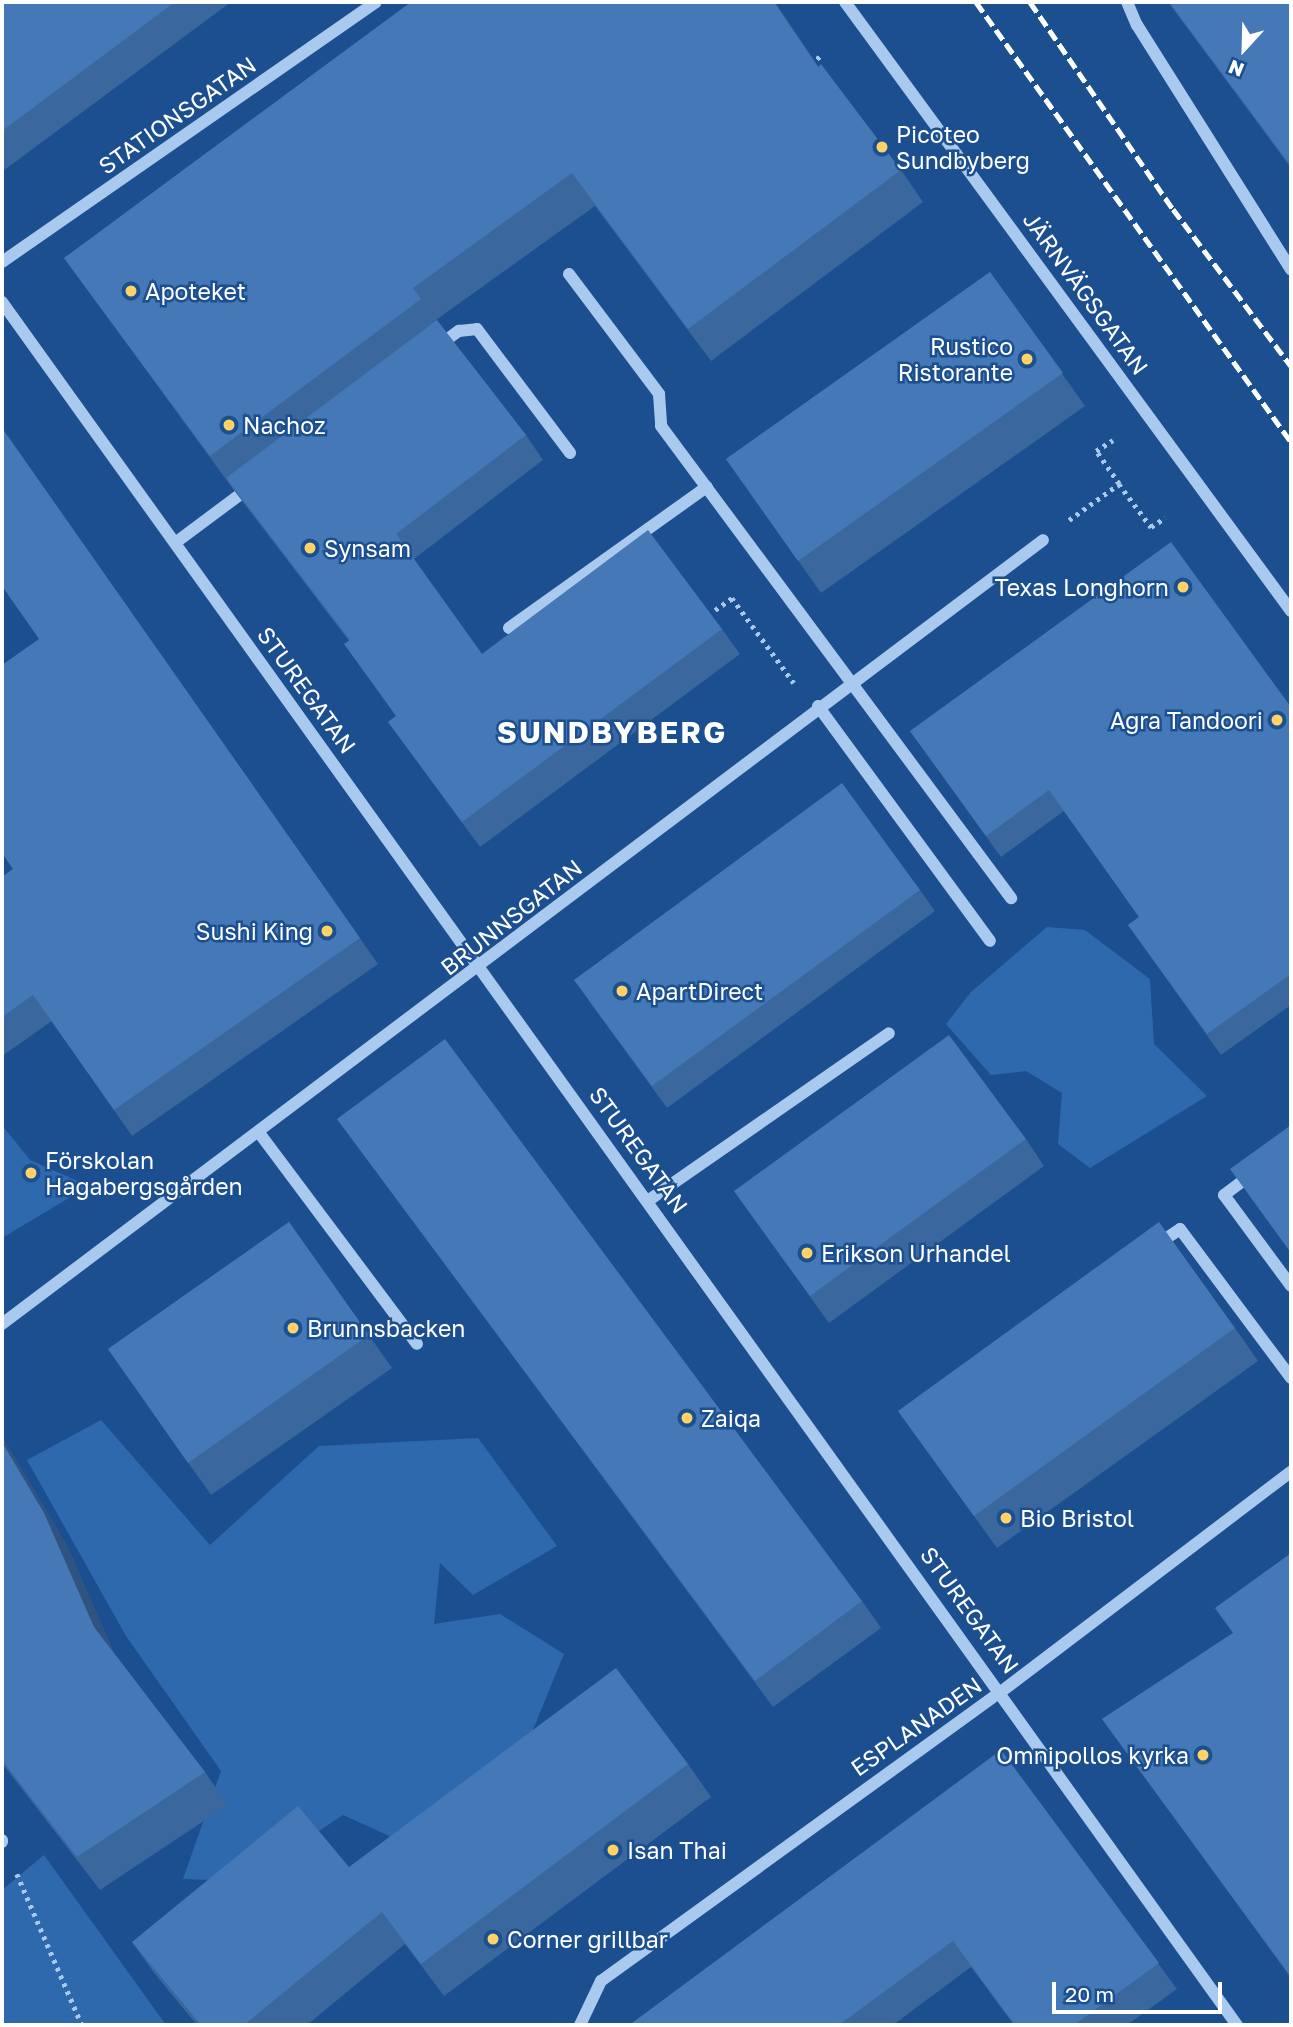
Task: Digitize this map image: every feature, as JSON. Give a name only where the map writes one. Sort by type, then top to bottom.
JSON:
[{"type":"street","name":"STATIONSGATAN","points":[[2,262],[376,2]]},
{"type":"street","name":"JÄRNVÄGSGATAN","points":[[845,2],[1291,611]]},
{"type":"street","points":[[1127,2],[1137,25],[1291,270]]},
{"type":"street","points":[[569,274],[659,394],[661,426],[853,680],[1011,898]]},
{"type":"street","name":"STUREGATAN","points":[[2,302],[1002,1691],[1237,2025]]},
{"type":"street","points":[[425,356],[459,331],[477,329],[570,453]]},
{"type":"street","points":[[175,543],[259,480]]},
{"type":"street","points":[[509,628],[707,487]]},
{"type":"street","name":"BRUNNSGATAN","points":[[2,1324],[481,968],[816,708],[1043,540]]},
{"type":"street","points":[[816,708],[990,941]]},
{"type":"street","points":[[649,1200],[889,1033]]},
{"type":"street","points":[[260,1134],[417,1343]]},
{"type":"street","points":[[1269,1161],[1224,1195],[1291,1286]]},
{"type":"street","points":[[1146,1252],[1180,1229],[1291,1378]]},
{"type":"street","name":"ESPLANADEN","points":[[580,2025],[601,1981],[1002,1691],[1291,1472]]},
{"type":"path","points":[[803,69],[823,54]]},
{"type":"path","points":[[1113,440],[1096,451],[1151,527],[1165,518]]},
{"type":"path","points":[[1069,521],[1119,484]]},
{"type":"path","points":[[715,610],[732,598],[816,708]]},
{"type":"path","points":[[2,1841],[82,2025]]},
{"type":"shaded area","points":[[1047,927],[1085,930],[1150,979],[1154,1044],[1207,1096],[1090,1168],[1058,1144],[1062,1093],[1026,1071],[991,1075],[946,1024],[971,992]]},
{"type":"shaded area","name":"Förskolan Hagabergsgården","points":[[2,1125],[30,1160],[89,1186],[2,1238]]},
{"type":"shaded area","points":[[101,1420],[210,1545],[319,1446],[478,1438],[557,1546],[473,1595],[440,1563],[434,1624],[500,1614],[564,1654],[521,1759],[418,1849],[343,1815],[244,1881],[183,1879],[221,1771],[126,1636],[27,1460]]},
{"type":"shaded area","points":[[44,1855],[166,2025],[2,2025],[2,1890]]},
{"type":"building","points":[[2,2],[175,2],[2,131]]},
{"type":"building","points":[[411,2],[774,2],[818,67],[821,64],[901,170],[688,329],[572,173],[413,288],[421,299],[210,456],[64,258]]},
{"type":"building","points":[[1169,2],[1291,2],[1291,166]]},
{"type":"building","points":[[990,272],[1063,373],[798,561],[726,459]]},
{"type":"building","points":[[437,320],[526,435],[396,534],[482,654],[648,530],[722,629],[462,822],[388,722],[396,716],[344,644],[350,640],[226,478]]},
{"type":"building","points":[[2,428],[360,938],[114,1110],[33,995],[2,1017],[2,877],[13,869],[2,853],[2,665],[39,639],[2,586]]},
{"type":"building","points":[[1171,542],[1291,707],[1291,974],[1207,1034],[1128,925],[1139,917],[1049,790],[986,836],[910,731]]},
{"type":"building","points":[[842,783],[920,890],[652,1086],[574,980]]},
{"type":"building","points":[[949,1035],[1026,1139],[810,1296],[734,1191]]},
{"type":"building","points":[[445,1039],[862,1601],[755,1681],[337,1119]]},
{"type":"building","points":[[1291,1125],[1291,1253],[1230,1169]]},
{"type":"building","points":[[289,1222],[369,1335],[188,1463],[108,1349]]},
{"type":"building","points":[[1159,1222],[1235,1328],[974,1516],[898,1411]]},
{"type":"building","points":[[2,1442],[44,1513],[94,1627],[205,1772],[77,1857],[2,1760]]},
{"type":"building","points":[[1291,1553],[1291,1977],[1102,1719],[1233,1633],[1215,1608]]},
{"type":"building","points":[[616,1668],[688,1764],[421,1964],[382,1912],[244,2025],[201,2025],[132,1942],[298,1806],[349,1867]]},
{"type":"building","points":[[1001,1750],[1159,1963],[1074,2025],[1015,2025],[953,1941],[839,2025],[632,2023]]},
{"type":"railway","points":[[976,2],[1291,442]]},
{"type":"railway","points":[[1030,2],[1173,209],[1291,366]]},
{"type":"place","name":"Picoteo Sundbyberg","points":[[882,147]]},
{"type":"place","name":"Apoteket","points":[[131,291]]},
{"type":"place","name":"Rustico Ristorante","points":[[1027,359]]},
{"type":"place","name":"Nachoz","points":[[229,425]]},
{"type":"place","name":"Synsam","points":[[310,548]]},
{"type":"place","name":"Texas Longhorn","points":[[1183,587]]},
{"type":"place","name":"Agra Tandoori","points":[[1277,720]]},
{"type":"place","name":"Sushi King","points":[[327,931]]},
{"type":"place","name":"ApartDirect","points":[[622,991]]},
{"type":"place","name":"Förskolan Hagabergsgården","points":[[31,1173]]},
{"type":"place","name":"Erikson Urhandel","points":[[807,1253]]},
{"type":"place","name":"Brunnsbacken","points":[[293,1328]]},
{"type":"place","name":"Zaiqa","points":[[687,1418]]},
{"type":"place","name":"Bio Bristol","points":[[1006,1518]]},
{"type":"place","name":"Omnipollos kyrka","points":[[1203,1755]]},
{"type":"place","name":"Isan Thai","points":[[613,1850]]},
{"type":"place","name":"Corner grillbar","points":[[493,1939]]},
{"type":"district","name":"SUNDBYBERG","points":[[612,732]]}]
